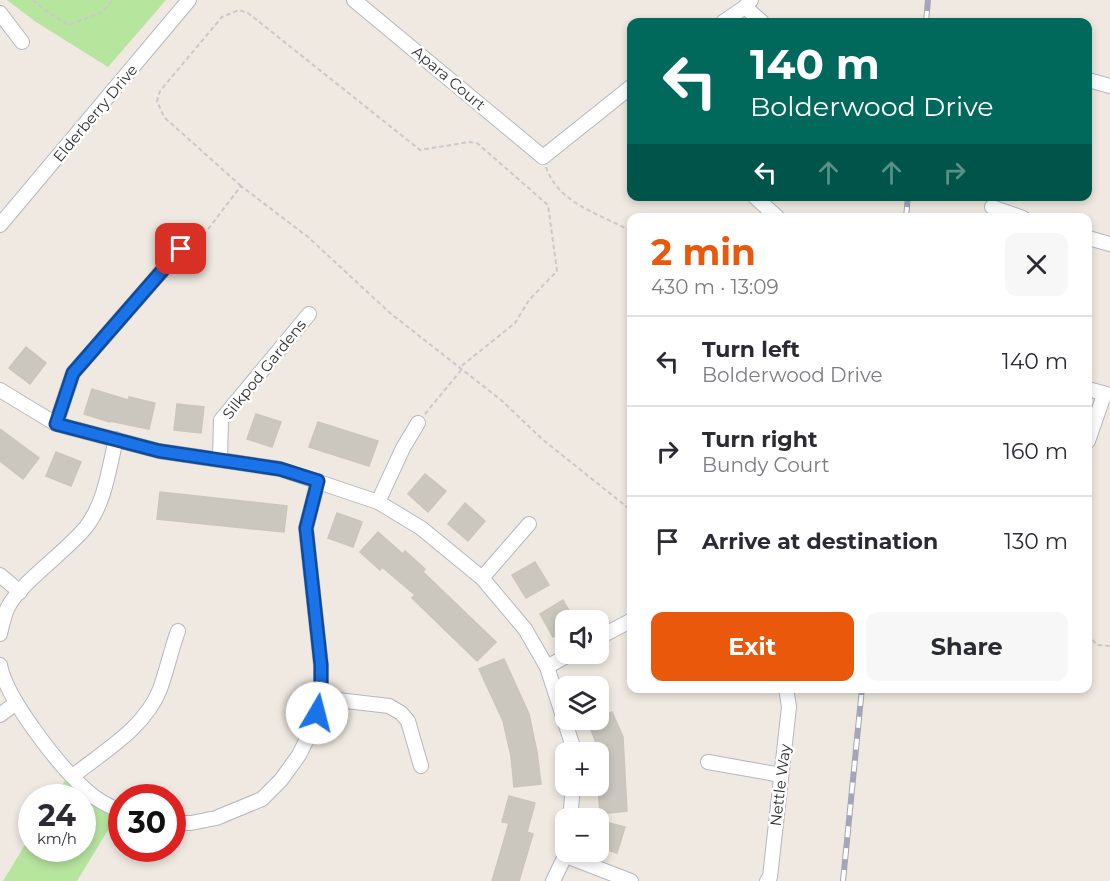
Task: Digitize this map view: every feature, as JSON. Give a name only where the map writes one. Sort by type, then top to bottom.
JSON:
[{"type":"street","name":"Elderberry Drive","points":[[0,225],[189,0]]},
{"type":"street","name":"Apara Court","points":[[354,0],[543,157]]},
{"type":"street","points":[[729,18],[748,4],[759,18]]},
{"type":"street","points":[[0,13],[22,42]]},
{"type":"street","points":[[1092,81],[1110,86]]},
{"type":"street","points":[[543,157],[627,90]]},
{"type":"street","points":[[759,201],[773,213]]},
{"type":"street","points":[[992,207],[1009,213]]},
{"type":"street","points":[[1092,239],[1110,244]]},
{"type":"street","points":[[56,424],[73,373],[181,249]]},
{"type":"street","name":"Silkpod Gardens","points":[[220,460],[221,420],[309,314]]},
{"type":"street","points":[[0,390],[56,424],[159,451],[280,469],[378,502],[421,528],[482,578],[518,620],[547,667],[571,742]]},
{"type":"street","points":[[1092,390],[1107,395],[1092,431]]},
{"type":"street","points":[[378,502],[403,448],[418,423]]},
{"type":"street","points":[[0,634],[8,606],[87,525],[105,485],[116,439]]},
{"type":"street","points":[[186,823],[216,818],[262,799],[281,780],[299,755],[312,729],[321,698],[321,665],[306,528],[318,481]]},
{"type":"street","points":[[482,578],[530,524]]},
{"type":"street","points":[[0,575],[20,592]]},
{"type":"street","points":[[609,632],[627,623]]},
{"type":"street","points":[[73,776],[130,731],[152,706],[178,631]]},
{"type":"street","points":[[547,667],[555,662]]},
{"type":"street","points":[[0,665],[8,690],[43,741],[85,790],[108,805]]},
{"type":"street","name":"Nettle Way","points":[[766,881],[770,877],[789,707],[787,693]]},
{"type":"street","points":[[321,698],[389,706],[401,713],[408,721],[421,766]]},
{"type":"street","points":[[0,715],[16,703]]},
{"type":"street","points":[[708,762],[781,774]]},
{"type":"street","points":[[554,881],[563,862]]},
{"type":"street","points":[[586,862],[632,881]]},
{"type":"path","points":[[33,0],[69,25],[102,12],[113,0]]},
{"type":"path","points":[[418,423],[461,369],[515,323],[529,300],[557,271],[548,205],[477,143],[469,142],[420,150],[248,14],[239,10],[230,12],[222,17],[160,91],[157,101],[164,117],[241,186],[308,237],[390,313],[461,369],[501,400],[542,439],[627,507]]},
{"type":"path","points":[[543,157],[550,177],[568,201],[627,230]]},
{"type":"path","points":[[181,249],[202,237],[241,186]]},
{"type":"path","points":[[1092,639],[1097,645],[1110,646]]},
{"type":"green space","points":[[7,0],[166,0],[108,67],[36,22]]},
{"type":"green space","points":[[71,771],[86,784],[63,784]]},
{"type":"green space","points":[[96,792],[108,803],[108,830],[96,850]]},
{"type":"green space","points":[[18,856],[18,862],[89,862],[77,881],[3,881]]},
{"type":"building","points":[[26,347],[46,363],[30,384],[9,368]]},
{"type":"building","points":[[92,389],[128,400],[129,397],[155,403],[149,429],[110,422],[84,414]]},
{"type":"building","points":[[177,404],[204,407],[201,433],[174,430]]},
{"type":"building","points":[[256,414],[281,422],[272,447],[247,439]]},
{"type":"building","points":[[318,422],[378,441],[369,466],[309,447]]},
{"type":"building","points":[[0,429],[39,458],[23,479],[0,461]]},
{"type":"building","points":[[56,452],[81,462],[71,486],[46,476]]},
{"type":"building","points":[[425,474],[446,491],[428,512],[408,494]]},
{"type":"building","points":[[160,492],[287,506],[284,532],[157,519]]},
{"type":"building","points":[[465,503],[485,521],[468,541],[448,524]]},
{"type":"building","points":[[337,513],[362,522],[353,547],[328,538]]},
{"type":"building","points":[[378,532],[403,554],[405,551],[425,569],[423,572],[496,642],[477,661],[412,598],[415,595],[382,567],[380,570],[360,552]]},
{"type":"building","points":[[535,562],[549,585],[526,598],[512,575]]},
{"type":"building","points":[[563,600],[569,610],[555,610],[555,636],[553,637],[540,614]]},
{"type":"building","points":[[504,659],[529,714],[541,784],[514,787],[511,756],[503,721],[479,669]]},
{"type":"building","points":[[612,712],[623,737],[627,811],[609,813],[609,808],[600,808],[599,796],[609,796],[609,742],[596,742],[591,730],[609,730],[609,713]]},
{"type":"building","points":[[509,796],[535,803],[527,832],[533,834],[519,881],[492,881],[509,823],[502,822]]},
{"type":"building","points":[[609,823],[625,827],[617,853],[609,850]]},
{"type":"railway","points":[[926,18],[928,0]]},
{"type":"railway","points":[[906,213],[908,201]]},
{"type":"railway","points":[[843,881],[862,693]]},
{"type":"route","points":[[181,249],[73,373],[56,424],[159,451],[280,469],[318,481],[308,512],[306,528],[321,665],[321,698],[317,713]]}]
